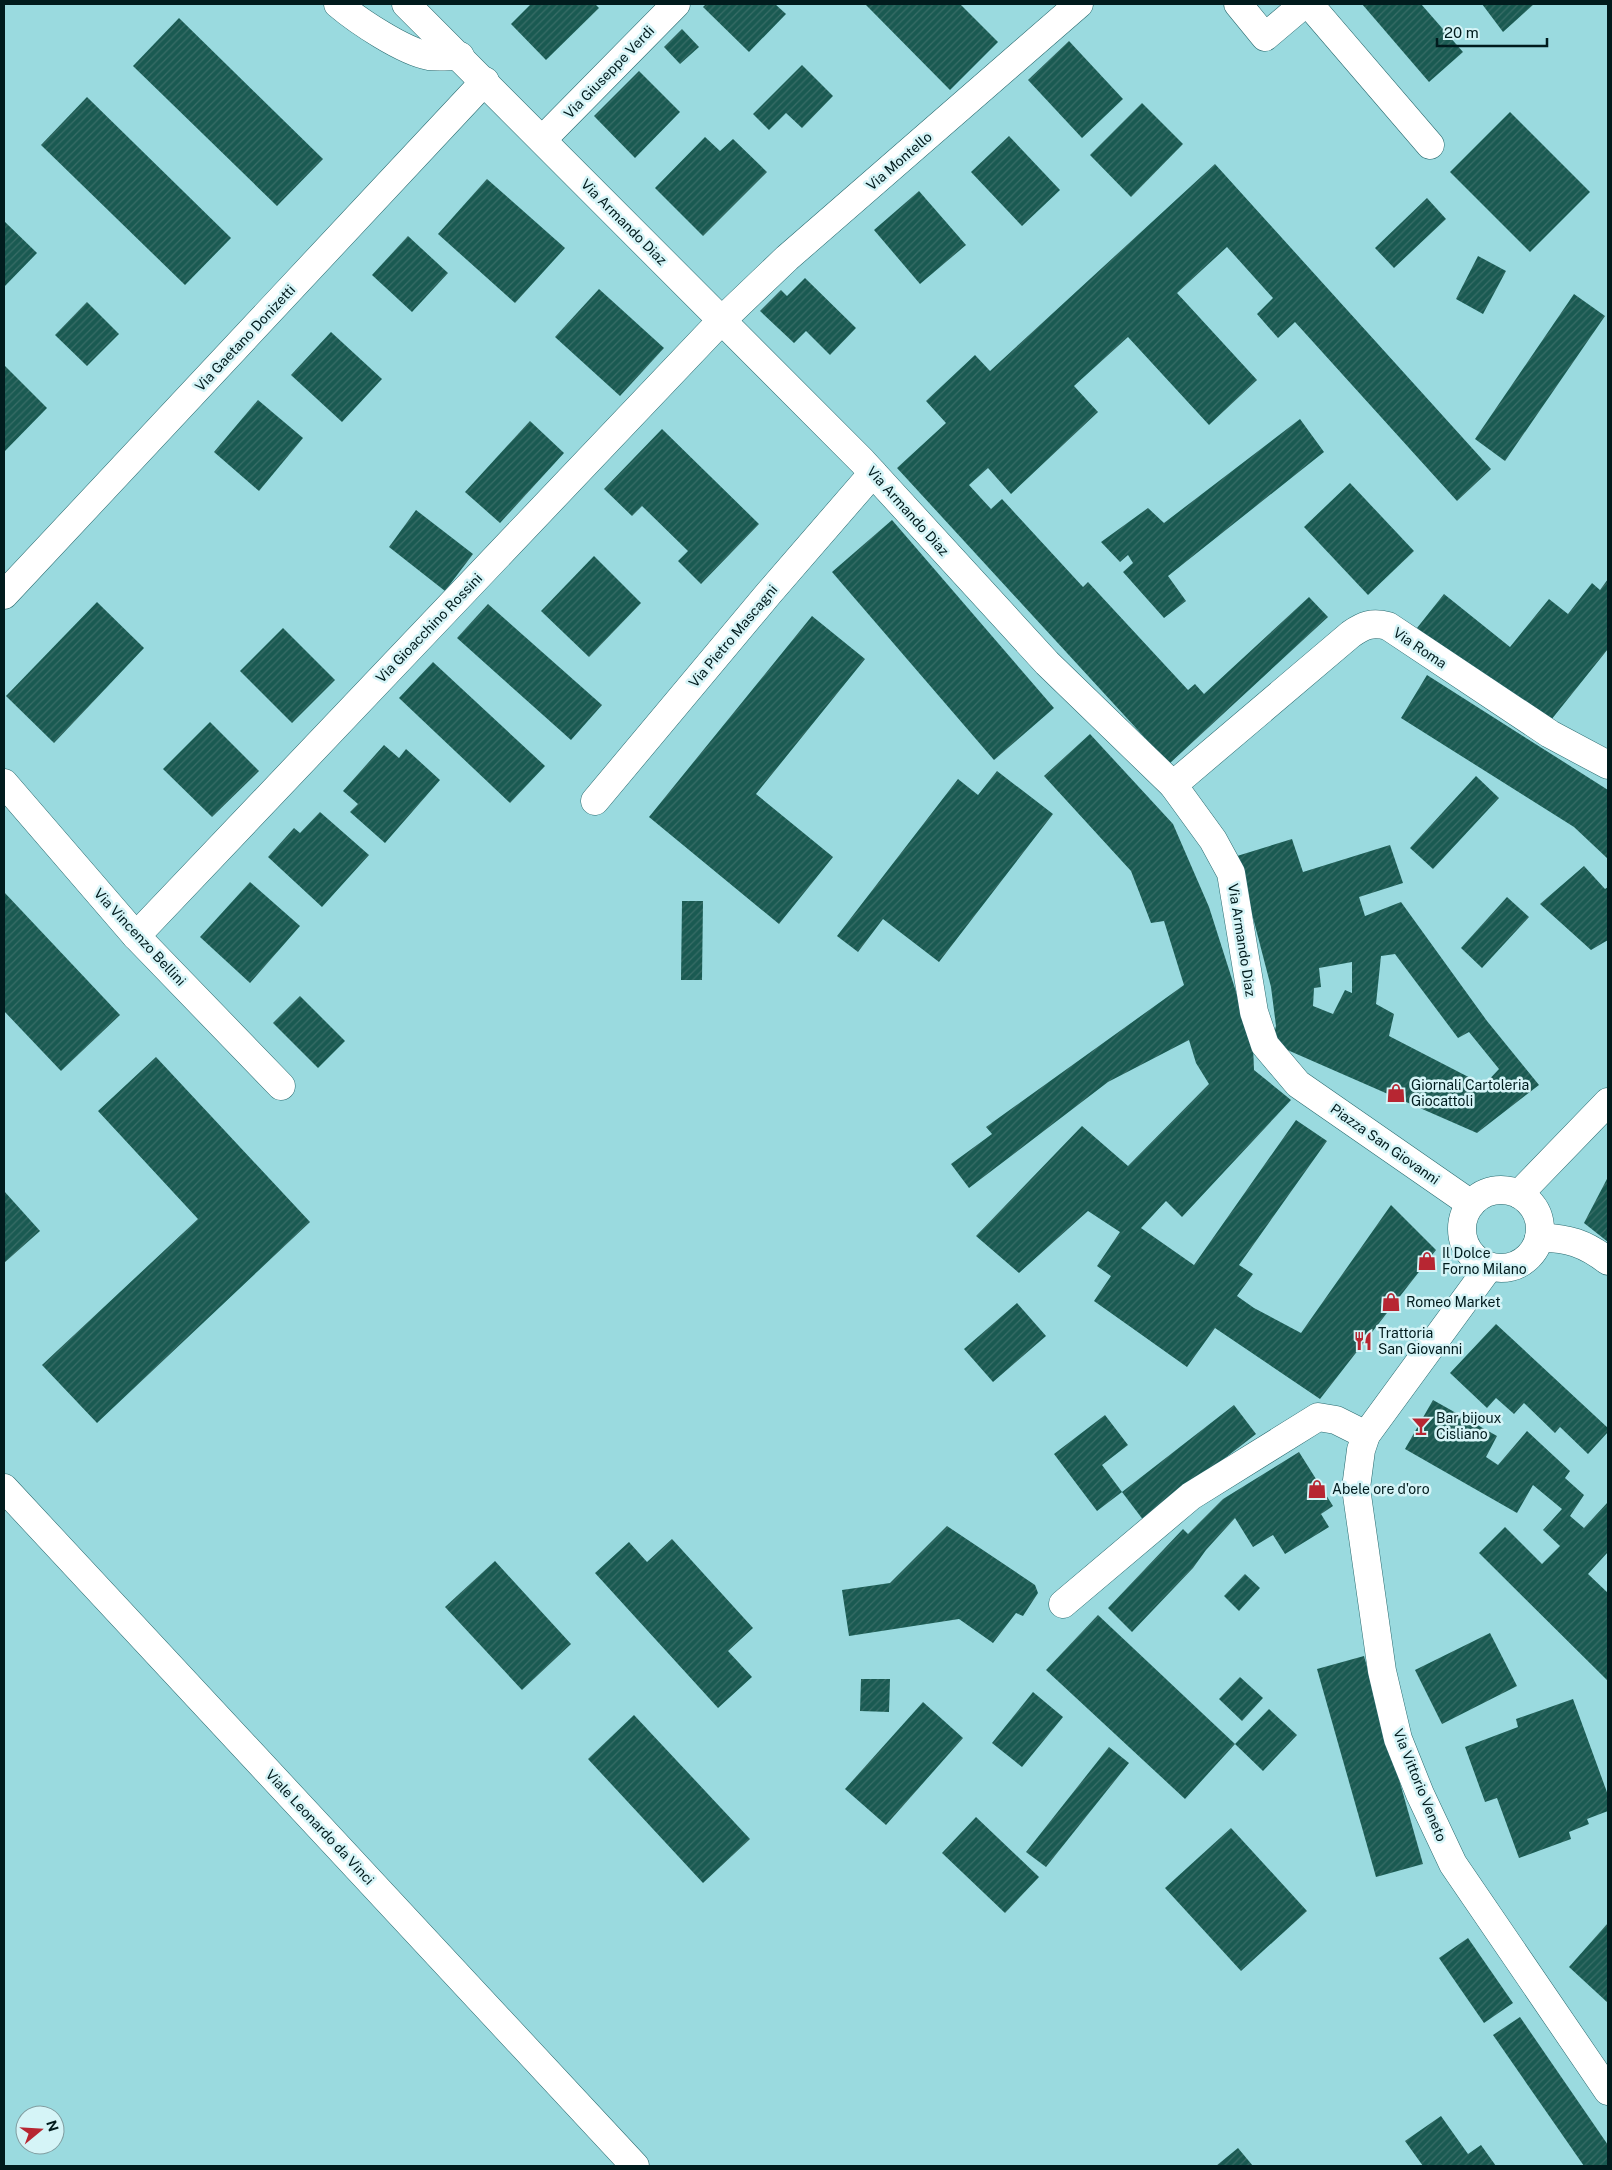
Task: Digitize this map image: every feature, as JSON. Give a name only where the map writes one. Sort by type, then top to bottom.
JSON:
[{"type":"street","points":[[338,4],[376,31],[428,56],[460,56]]},
{"type":"street","name":"Via Armando Diaz","points":[[406,4],[460,56],[873,473],[1047,663],[1174,785],[1213,840],[1231,873],[1257,1020],[1265,1045],[1298,1084]]},
{"type":"street","name":"Via Giuseppe Verdi","points":[[543,140],[676,4]]},
{"type":"street","name":"Via Montello","points":[[721,321],[787,258],[1078,4]]},
{"type":"street","points":[[1238,4],[1265,37],[1304,4]]},
{"type":"street","points":[[1309,4],[1430,145]]},
{"type":"street","name":"Via Gaetano Donizetti","points":[[4,595],[485,82]]},
{"type":"street","name":"Via Gioacchino Rossini","points":[[136,936],[721,321]]},
{"type":"street","name":"Via Pietro Mascagni","points":[[595,801],[769,592],[873,473]]},
{"type":"street","name":"Via Roma","points":[[1174,785],[1351,634],[1363,626],[1376,623],[1388,626],[1550,734],[1608,765]]},
{"type":"street","name":"Via Vincenzo Bellini","points":[[4,783],[136,936],[281,1086]]},
{"type":"street","name":"Piazza San Giovanni","points":[[1298,1084],[1471,1204]]},
{"type":"street","points":[[1519,1194],[1608,1102]]},
{"type":"street","points":[[1506,1190],[1519,1194],[1529,1202],[1536,1213],[1540,1225],[1539,1238],[1534,1250],[1526,1260],[1502,1269],[1489,1267],[1477,1261],[1468,1252],[1463,1240],[1464,1215],[1471,1204],[1481,1195],[1493,1191],[1506,1190]]},
{"type":"street","points":[[1539,1238],[1559,1238],[1580,1243],[1608,1261]]},
{"type":"street","points":[[1063,1604],[1191,1496],[1318,1417],[1336,1420],[1366,1434],[1489,1267]]},
{"type":"street","name":"Via Vittorio Veneto","points":[[1366,1434],[1361,1450],[1356,1488],[1382,1671],[1398,1739],[1420,1794],[1453,1864],[1608,2091]]},
{"type":"street","name":"Viale Leonardo da Vinci","points":[[4,1488],[635,2166]]},
{"type":"building","points":[[531,4],[595,4],[599,8],[546,60],[511,24]]},
{"type":"building","points":[[706,4],[775,4],[786,14],[749,52],[703,7]]},
{"type":"building","points":[[865,4],[960,4],[998,42],[950,90]]},
{"type":"building","points":[[1362,4],[1421,4],[1463,52],[1429,82]]},
{"type":"building","points":[[1482,4],[1534,4],[1503,32]]},
{"type":"building","points":[[179,18],[323,159],[277,206],[133,66]]},
{"type":"building","points":[[682,29],[699,47],[680,64],[664,47]]},
{"type":"building","points":[[1069,41],[1123,99],[1082,138],[1028,80]]},
{"type":"building","points":[[802,65],[833,96],[802,128],[786,113],[769,130],[753,114]]},
{"type":"building","points":[[639,71],[680,112],[635,158],[594,116]]},
{"type":"building","points":[[87,97],[231,238],[185,285],[41,145]]},
{"type":"building","points":[[1142,103],[1183,144],[1131,197],[1090,155]]},
{"type":"building","points":[[1510,112],[1590,192],[1530,252],[1450,172]]},
{"type":"building","points":[[1009,136],[1060,190],[1022,226],[971,172]]},
{"type":"building","points":[[705,137],[720,151],[733,139],[767,172],[703,236],[655,188]]},
{"type":"building","points":[[1215,164],[1491,469],[1457,501],[1295,322],[1278,338],[1257,314],[1273,298],[1227,247],[1177,293],[1257,380],[1209,425],[1128,337],[1074,386],[1098,412],[1011,494],[988,468],[969,485],[991,509],[1002,499],[1083,587],[1088,582],[1188,690],[1195,684],[1204,694],[1309,597],[1328,617],[1169,764],[897,468],[946,423],[926,401],[975,355],[990,371]]},
{"type":"building","points":[[487,179],[565,248],[515,303],[438,234]]},
{"type":"building","points":[[919,191],[966,245],[920,284],[874,230]]},
{"type":"building","points":[[1427,198],[1446,219],[1394,268],[1375,248]]},
{"type":"building","points":[[4,221],[37,253],[4,287]]},
{"type":"building","points":[[408,236],[448,273],[412,312],[372,275]]},
{"type":"building","points":[[1478,256],[1506,271],[1483,314],[1456,299]]},
{"type":"building","points":[[805,278],[856,328],[830,355],[806,331],[794,343],[760,311],[781,290],[787,296]]},
{"type":"building","points":[[599,289],[664,348],[620,396],[555,337]]},
{"type":"building","points":[[1574,294],[1605,316],[1505,461],[1475,439]]},
{"type":"building","points":[[87,302],[119,334],[87,366],[55,335]]},
{"type":"building","points":[[331,332],[382,379],[342,422],[291,375]]},
{"type":"building","points":[[4,365],[47,408],[4,452]]},
{"type":"building","points":[[258,400],[303,438],[259,491],[214,452]]},
{"type":"building","points":[[1300,419],[1324,452],[1168,576],[1186,601],[1164,618],[1123,572],[1133,563],[1128,555],[1120,562],[1101,542],[1148,508],[1164,523]]},
{"type":"building","points":[[530,421],[564,453],[500,523],[465,492]]},
{"type":"building","points":[[662,429],[759,524],[701,584],[678,561],[688,551],[642,506],[632,516],[604,489]]},
{"type":"building","points":[[1350,483],[1414,551],[1368,595],[1304,527]]},
{"type":"building","points":[[416,510],[473,554],[445,591],[389,547]]},
{"type":"building","points":[[892,520],[1054,708],[994,760],[832,572]]},
{"type":"building","points":[[594,556],[641,603],[589,657],[541,611]]},
{"type":"building","points":[[1608,579],[1608,649],[1543,730],[1417,628],[1444,594],[1510,647],[1549,599],[1568,614],[1592,583],[1600,590]]},
{"type":"building","points":[[97,602],[144,648],[54,743],[6,696]]},
{"type":"building","points":[[488,604],[602,705],[571,740],[457,638]]},
{"type":"building","points":[[812,616],[865,659],[756,794],[833,857],[779,924],[649,817]]},
{"type":"building","points":[[283,628],[335,680],[292,723],[240,671]]},
{"type":"building","points":[[433,662],[545,766],[510,803],[399,698]]},
{"type":"building","points":[[1427,675],[1608,790],[1608,859],[1574,827],[1401,718]]},
{"type":"building","points":[[210,722],[259,771],[212,817],[163,769]]},
{"type":"building","points":[[1090,734],[1173,824],[1209,907],[1253,1045],[1254,1070],[1291,1100],[1182,1217],[1166,1201],[1141,1228],[1194,1265],[1296,1120],[1327,1141],[1239,1265],[1253,1274],[1237,1296],[1254,1308],[1301,1333],[1391,1205],[1436,1250],[1320,1399],[1215,1328],[1187,1367],[1094,1301],[1111,1276],[1097,1266],[1120,1232],[1088,1211],[1019,1273],[976,1236],[1082,1126],[1128,1166],[1209,1084],[1196,1063],[1189,1040],[1108,1082],[969,1188],[951,1164],[992,1134],[986,1127],[1184,985],[1164,921],[1151,923],[1131,871],[1044,776]]},
{"type":"building","points":[[384,745],[399,758],[406,749],[440,780],[385,843],[350,812],[358,804],[343,791]]},
{"type":"building","points":[[997,771],[1053,814],[939,962],[883,919],[858,952],[837,936],[958,779],[978,795]]},
{"type":"building","points":[[1476,776],[1499,798],[1433,869],[1410,848]]},
{"type":"building","points":[[320,812],[369,855],[322,907],[268,857],[294,828],[300,833]]},
{"type":"building","points":[[1292,839],[1303,872],[1390,845],[1403,883],[1359,897],[1365,916],[1401,902],[1487,1021],[1539,1085],[1477,1133],[1276,1045],[1274,1034],[1276,1026],[1271,987],[1237,856]],"holes":[[[1395,954],[1458,1038],[1469,1032],[1499,1069],[1484,1085],[1389,1036],[1394,1014],[1376,1004],[1381,956]],[[1352,962],[1352,993],[1345,990],[1333,1014],[1313,1006],[1314,988],[1321,987],[1319,968]]]},
{"type":"building","points":[[1584,866],[1605,889],[1608,887],[1608,940],[1591,950],[1540,904]]},
{"type":"building","points":[[250,882],[300,926],[250,983],[200,937]]},
{"type":"building","points":[[4,892],[120,1015],[61,1071],[4,1011]]},
{"type":"building","points":[[1507,897],[1529,917],[1482,968],[1461,948]]},
{"type":"building","points":[[682,901],[703,901],[702,980],[681,980]]},
{"type":"building","points":[[300,996],[345,1041],[318,1068],[273,1023]]},
{"type":"building","points":[[156,1057],[310,1222],[97,1423],[42,1365],[198,1219],[98,1111]]},
{"type":"building","points":[[1608,1177],[1608,1242],[1584,1223]]},
{"type":"building","points":[[4,1191],[40,1231],[4,1263]]},
{"type":"building","points":[[1017,1303],[1046,1336],[993,1382],[964,1349]]},
{"type":"building","points":[[1496,1324],[1608,1428],[1608,1432],[1588,1454],[1560,1427],[1555,1433],[1524,1403],[1514,1414],[1496,1398],[1487,1408],[1450,1373]]},
{"type":"building","points":[[1433,1400],[1497,1436],[1486,1457],[1498,1465],[1527,1431],[1570,1471],[1565,1478],[1584,1495],[1570,1516],[1584,1528],[1608,1502],[1608,1552],[1588,1574],[1608,1593],[1608,1681],[1479,1553],[1505,1527],[1542,1564],[1560,1546],[1543,1530],[1562,1509],[1533,1485],[1517,1513],[1405,1449]]},
{"type":"building","points":[[1234,1405],[1256,1434],[1144,1521],[1122,1492]]},
{"type":"building","points":[[1105,1415],[1128,1445],[1102,1465],[1122,1492],[1097,1511],[1054,1454]]},
{"type":"building","points":[[1299,1452],[1333,1506],[1321,1514],[1329,1527],[1285,1554],[1273,1535],[1253,1547],[1235,1518],[1206,1550],[1193,1568],[1132,1632],[1108,1608],[1183,1529],[1188,1534],[1223,1499]]},
{"type":"building","points":[[947,1526],[1035,1585],[1038,1593],[1023,1616],[1016,1613],[993,1643],[959,1619],[849,1636],[842,1590],[890,1583]]},
{"type":"building","points":[[672,1539],[753,1628],[728,1651],[752,1677],[718,1708],[595,1573],[629,1542],[647,1562]]},
{"type":"building","points":[[495,1561],[571,1644],[522,1690],[445,1607]]},
{"type":"building","points":[[1245,1574],[1260,1588],[1239,1611],[1224,1596]]},
{"type":"building","points":[[1098,1615],[1235,1744],[1185,1799],[1046,1670]]},
{"type":"building","points":[[1490,1633],[1517,1686],[1442,1724],[1415,1670]]},
{"type":"building","points":[[1364,1656],[1423,1864],[1376,1877],[1317,1669]]},
{"type":"building","points":[[1240,1677],[1263,1698],[1242,1721],[1219,1699]]},
{"type":"building","points":[[861,1679],[890,1679],[889,1712],[860,1711]]},
{"type":"building","points":[[1033,1692],[1063,1717],[1022,1767],[992,1743]]},
{"type":"building","points":[[1573,1699],[1608,1795],[1608,1811],[1587,1819],[1589,1824],[1569,1832],[1571,1839],[1519,1858],[1497,1798],[1485,1802],[1465,1747],[1518,1727],[1516,1719]]},
{"type":"building","points":[[923,1702],[963,1738],[886,1825],[845,1789]]},
{"type":"building","points":[[1269,1709],[1297,1735],[1263,1771],[1235,1744]]},
{"type":"building","points":[[634,1715],[750,1839],[703,1883],[588,1759]]},
{"type":"building","points":[[1109,1747],[1129,1763],[1046,1867],[1026,1852]]},
{"type":"building","points":[[976,1817],[1039,1877],[1005,1913],[942,1853]]},
{"type":"building","points":[[1231,1828],[1307,1911],[1241,1971],[1165,1888]]},
{"type":"building","points":[[1608,1923],[1608,2003],[1569,1967]]},
{"type":"building","points":[[1468,1938],[1513,2003],[1484,2023],[1439,1958]]},
{"type":"building","points":[[1520,2017],[1608,2145],[1608,2166],[1584,2166],[1493,2035]]},
{"type":"building","points":[[1441,2116],[1468,2154],[1481,2145],[1496,2166],[1423,2166],[1405,2141]]},
{"type":"building","points":[[1238,2148],[1253,2166],[1216,2166]]},
{"type":"place","name":"Giornali Cartoleria Giocattoli","points":[[1396,1093]]},
{"type":"place","name":"Il Dolce Forno Milano","points":[[1427,1261]]},
{"type":"place","name":"Romeo Market","points":[[1391,1302]]},
{"type":"place","name":"Trattoria San Giovanni","points":[[1363,1341]]},
{"type":"place","name":"Bar bijoux Cisliano","points":[[1421,1426]]},
{"type":"place","name":"Abele ore d'oro","points":[[1317,1489]]}]
